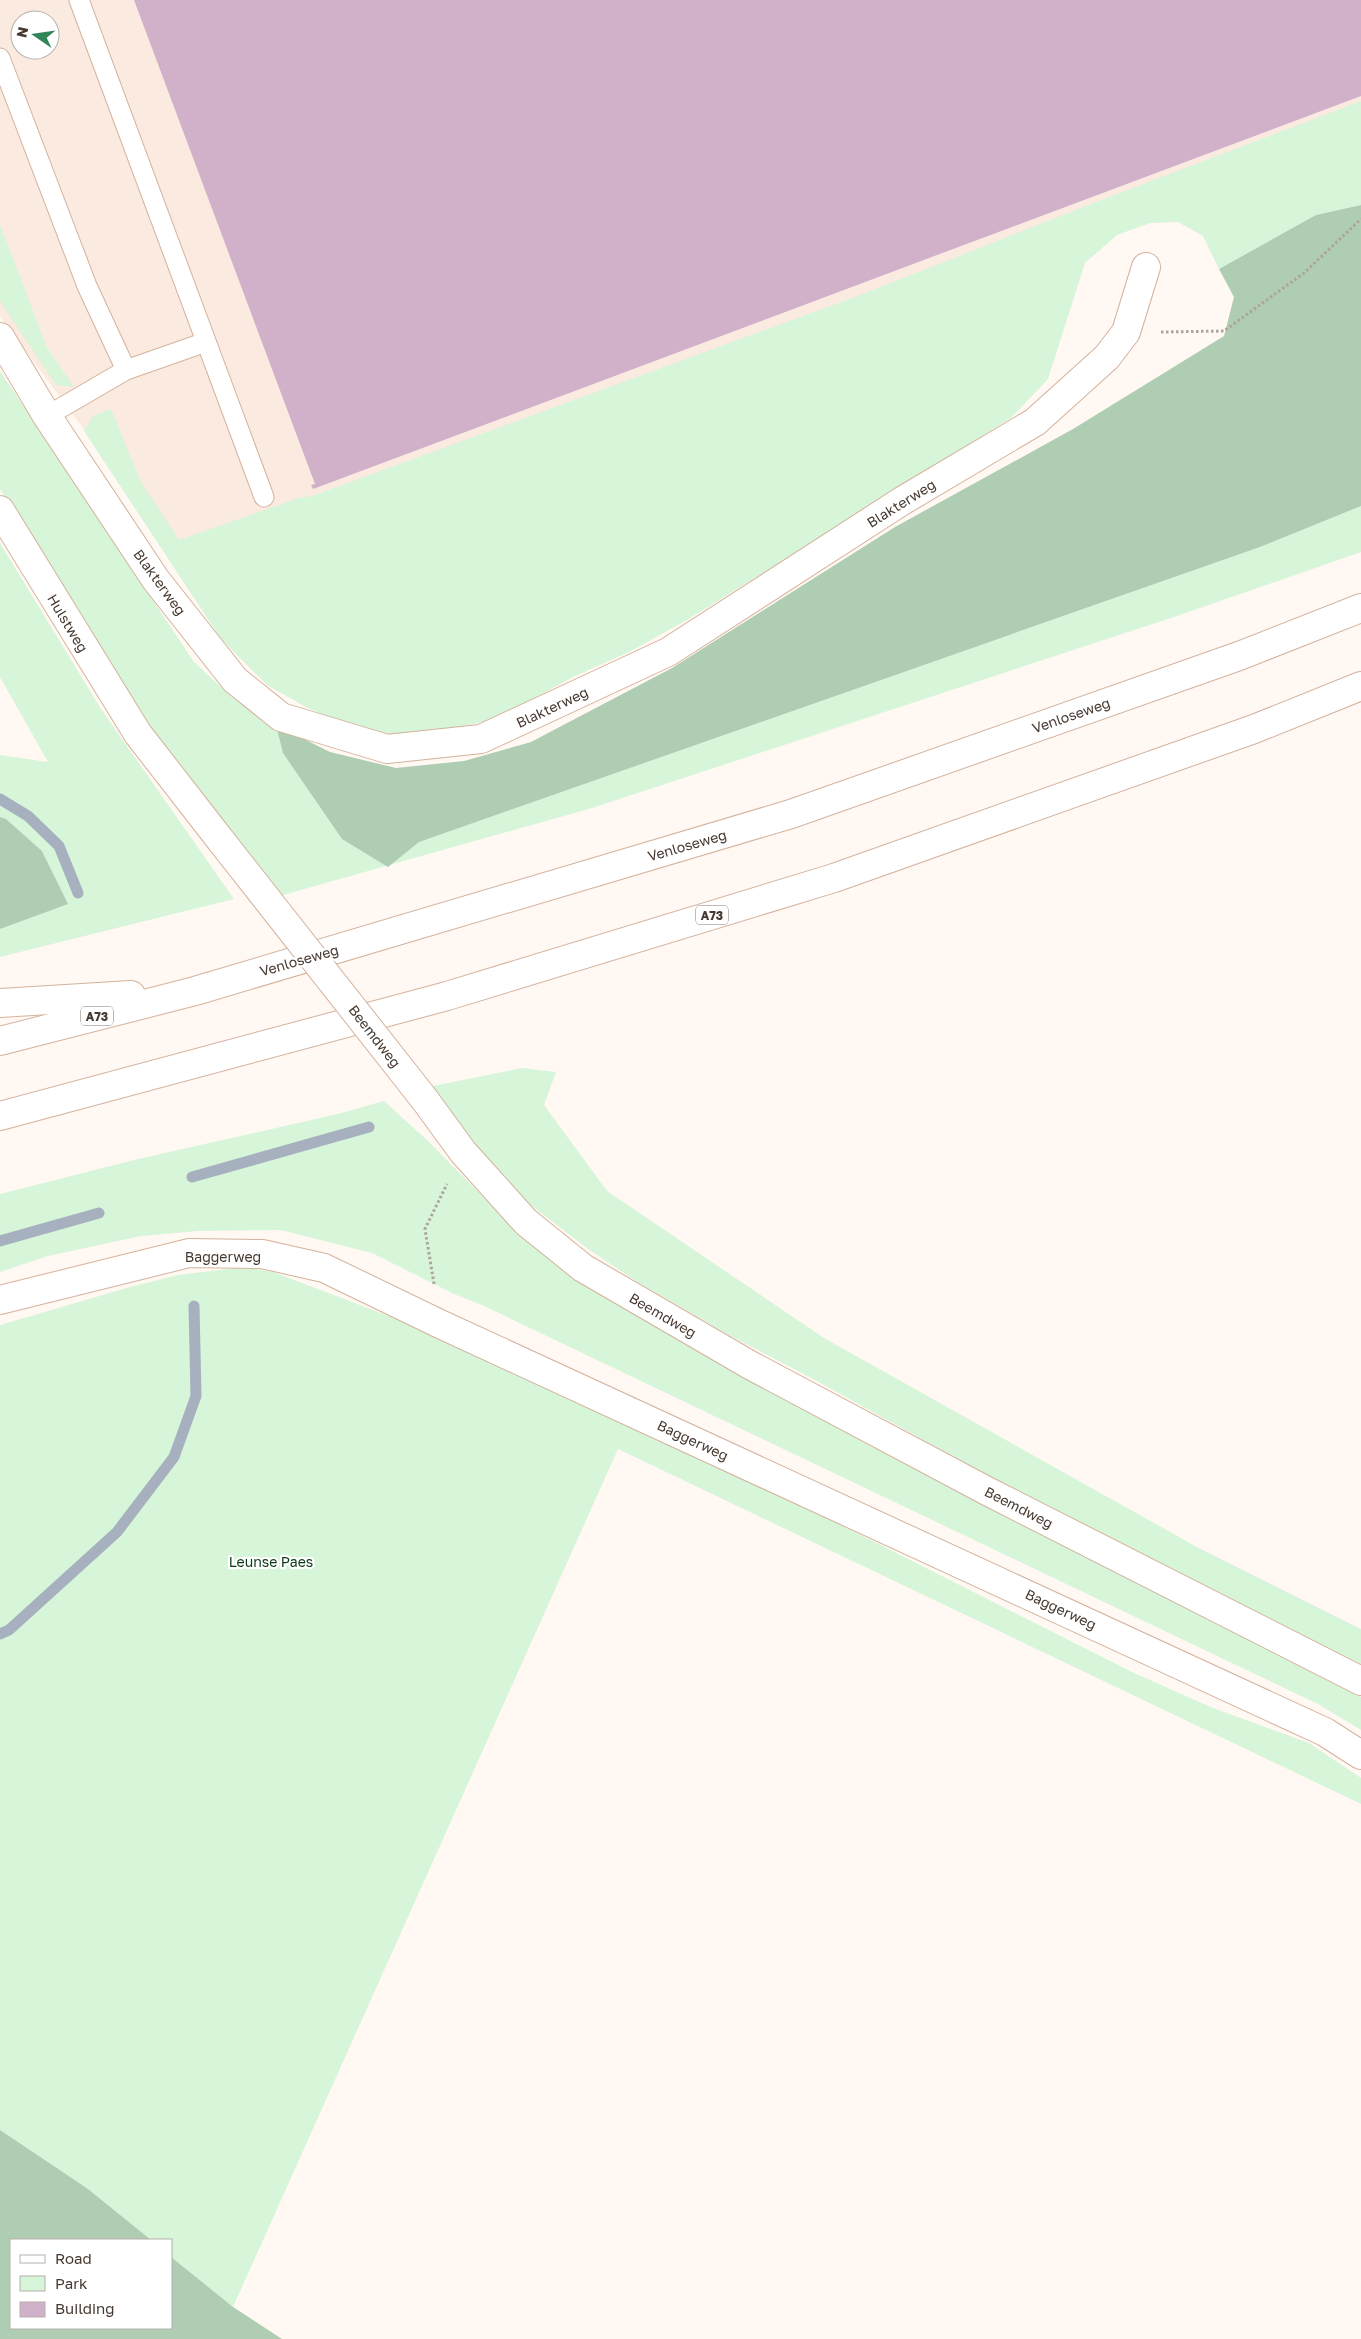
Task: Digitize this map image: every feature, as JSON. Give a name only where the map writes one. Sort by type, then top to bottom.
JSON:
[{"type":"main road","name":"Blakterweg","points":[[0,337],[47,416],[156,580],[235,680],[281,717],[387,749],[481,739],[668,652],[902,501],[1036,422],[1107,357],[1126,332],[1146,267]]},
{"type":"main road","name":"Hulstweg","points":[[0,510],[138,734]]},
{"type":"main road","name":"Venloseweg","points":[[0,1042],[195,991],[791,814],[1230,659],[1361,608]]},
{"type":"main road","name":"A73","points":[[0,1116],[447,996],[834,878],[1254,729],[1361,686]]},
{"type":"main road","name":"Beemdweg","points":[[138,734],[425,1100],[463,1152],[526,1222],[592,1273],[750,1366],[987,1491],[1361,1681]]},
{"type":"main road","name":"A73","points":[[0,1003],[195,991]]},
{"type":"main road","name":"A73","points":[[0,1123],[51,1103]]},
{"type":"main road","name":"Baggerweg","points":[[0,1300],[189,1253],[262,1254],[324,1268],[440,1324],[1325,1732],[1361,1755]]},
{"type":"lane","points":[[79,0],[264,497]]},
{"type":"lane","points":[[0,58],[87,286],[126,370]]},
{"type":"lane","points":[[47,416],[126,370],[206,342]]},
{"type":"path","points":[[1126,332],[1224,331],[1304,273],[1361,219]]},
{"type":"path","points":[[440,1324],[425,1229],[463,1152]]},
{"type":"shaded area","points":[[0,0],[1361,0],[1361,130],[187,569],[0,316]]},
{"type":"green space","points":[[1361,101],[1361,205],[1316,215],[1219,269],[1203,236],[1178,222],[1150,223],[1117,235],[1085,263],[1048,379],[1011,418],[687,620],[629,652],[573,677],[496,719],[451,729],[391,734],[347,726],[306,707],[267,685],[221,639],[84,431],[93,416],[111,409],[141,482],[179,540],[299,498],[312,496],[855,297],[1109,197]]},
{"type":"green space","points":[[1361,205],[1361,506],[1260,547],[419,842],[388,867],[342,839],[283,753],[276,725],[330,752],[396,768],[464,761],[531,742],[672,668],[895,527],[1073,429],[1224,336],[1234,297],[1219,269],[1316,215]]},
{"type":"green space","points":[[0,224],[46,346],[74,387],[56,385],[0,301]]},
{"type":"green space","points":[[0,371],[194,662],[234,699],[276,725],[387,866],[276,897],[142,717],[71,608],[0,489]]},
{"type":"green space","points":[[1361,506],[1361,552],[1174,617],[592,808],[391,865],[418,842],[1260,547]]},
{"type":"green space","points":[[0,543],[101,709],[234,899],[0,957],[0,929],[67,903],[42,851],[6,819],[0,817],[0,755],[48,762],[0,677]]},
{"type":"green space","points":[[0,817],[6,819],[42,851],[68,904],[0,929]]},
{"type":"green space","points":[[522,1068],[556,1072],[544,1105],[607,1191],[824,1338],[1195,1546],[1361,1629],[1361,1664],[1323,1648],[1041,1505],[815,1380],[729,1335],[639,1283],[588,1249],[532,1206],[485,1160],[428,1087]]},
{"type":"green space","points":[[384,1101],[428,1141],[493,1207],[552,1256],[1079,1553],[1361,1697],[1361,1730],[1318,1704],[482,1305],[454,1294],[372,1253],[281,1230],[198,1231],[141,1236],[48,1256],[0,1272],[0,1194],[138,1159],[338,1114]]},
{"type":"green space","name":"Leunse Paes","points":[[243,1267],[273,1272],[431,1332],[631,1419],[1134,1673],[1213,1708],[1309,1743],[1361,1778],[1361,1804],[618,1449],[233,2307],[282,2339],[0,2339],[0,1325],[178,1275]]},
{"type":"green space","points":[[0,2130],[88,2189],[150,2239],[10,2239],[10,2329],[172,2329],[172,2258],[233,2307],[282,2339],[0,2339]]},
{"type":"building","points":[[134,0],[1361,0],[1361,96],[313,489],[311,485],[315,484]]},
{"type":"waterway","points":[[0,799],[28,816],[59,846],[78,893]]},
{"type":"waterway","points":[[192,1177],[369,1127]]},
{"type":"waterway","points":[[0,1241],[99,1213]]},
{"type":"waterway","points":[[0,1634],[9,1630],[117,1532],[174,1457],[196,1396],[194,1306]]}]
